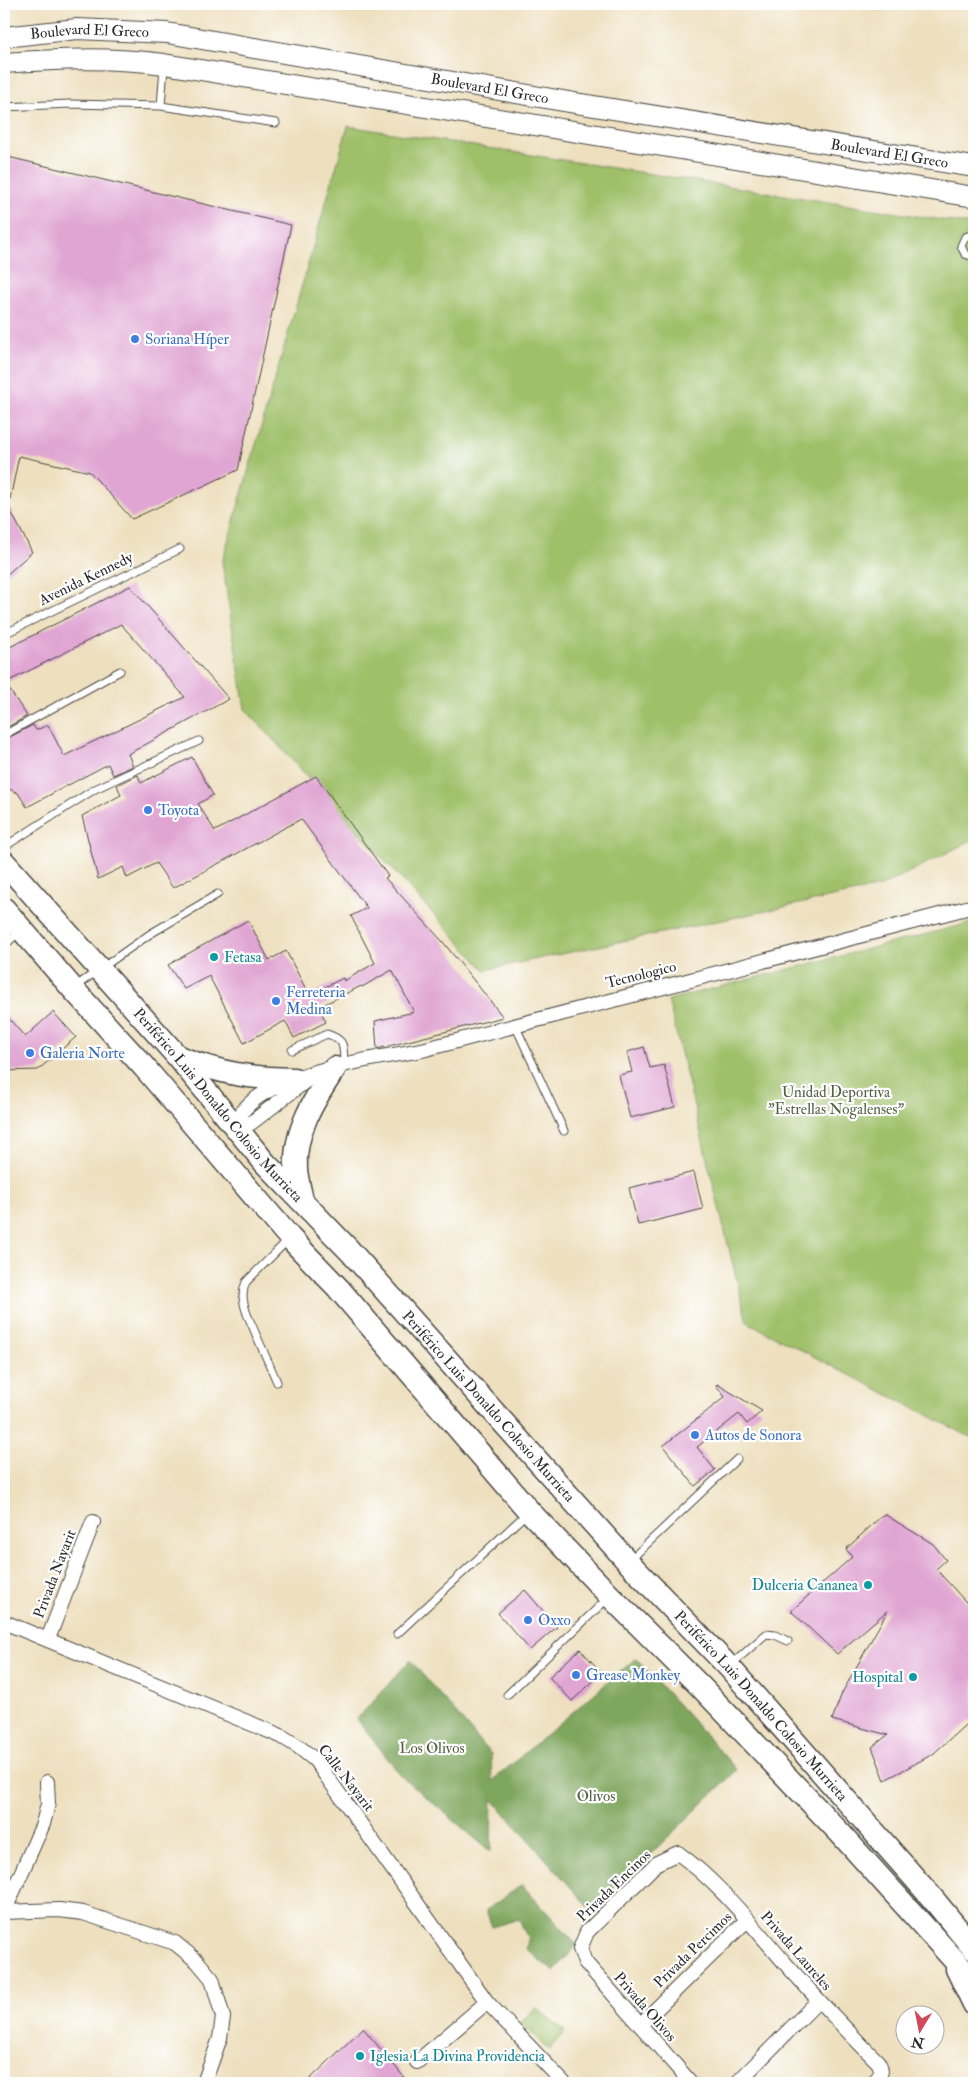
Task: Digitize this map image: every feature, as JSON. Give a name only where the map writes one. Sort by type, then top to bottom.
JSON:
[{"type":"main road","name":"Boulevard El Greco","points":[[4,37],[77,29],[167,33],[569,102],[974,167]]},
{"type":"main road","name":"Boulevard El Greco","points":[[4,63],[84,59],[128,60],[164,64],[974,197]]},
{"type":"main road","points":[[564,129],[569,102]]},
{"type":"main road","name":"Periférico Luis Donaldo Colosio Murrieta","points":[[4,862],[178,1057],[236,1124],[265,1163],[349,1250],[628,1562],[729,1667],[934,1899],[974,1949]]},
{"type":"main road","name":"Periférico Luis Donaldo Colosio Murrieta","points":[[4,909],[144,1067],[290,1238],[344,1295],[529,1512],[754,1742],[947,1950],[974,1982]]},
{"type":"main road","points":[[178,1057],[207,1068],[242,1077],[294,1079]]},
{"type":"main road","points":[[144,1067],[156,1067],[168,1073],[207,1110],[236,1124],[244,1148],[266,1193],[271,1216]]},
{"type":"main road","points":[[302,1200],[296,1168],[302,1127],[332,1068]]},
{"type":"main road","points":[[934,1899],[974,1931]]},
{"type":"main road","points":[[947,1950],[974,2004]]},
{"type":"street","name":"Tecnologico","points":[[332,1068],[251,1123],[236,1124],[238,1116],[249,1102],[272,1087],[294,1079],[332,1068],[422,1050],[974,906]]},
{"type":"street","name":"Privada Nayarit","points":[[48,1638],[93,1522]]},
{"type":"street","name":"Calle Nayarit","points":[[4,1622],[48,1638],[281,1736],[300,1747],[315,1760],[487,2002],[564,2083]]},
{"type":"street","points":[[47,1782],[48,1804],[42,1824],[4,1912],[59,1910],[83,1913],[176,1943],[197,1961],[212,1978],[222,2017],[220,2038],[204,2083]]},
{"type":"street","name":"Privada Laureles","points":[[678,1852],[697,1867],[747,1920],[818,2001],[878,2062],[882,2068],[877,2079]]},
{"type":"street","name":"Privada Encinos","points":[[580,1949],[587,1932],[657,1863],[678,1852]]},
{"type":"street","name":"Privada Percimos","points":[[640,2025],[747,1920]]},
{"type":"street","name":"Privada Olivos","points":[[580,1949],[585,1962],[691,2083]]},
{"type":"street","points":[[738,2083],[818,2001]]},
{"type":"street","points":[[417,2062],[487,2002]]},
{"type":"lane","points":[[161,106],[164,64]]},
{"type":"lane","points":[[4,107],[70,104],[161,106],[276,123]]},
{"type":"lane","points":[[974,234],[965,237],[961,246],[965,254],[974,257]]},
{"type":"lane","name":"Avenida Kennedy","points":[[4,634],[180,549]]},
{"type":"lane","points":[[4,735],[120,671]]},
{"type":"lane","points":[[4,847],[95,789],[199,740]]},
{"type":"lane","points":[[73,989],[150,934],[218,894]]},
{"type":"lane","points":[[4,946],[22,929]]},
{"type":"lane","points":[[514,1025],[564,1131]]},
{"type":"lane","points":[[292,1050],[327,1034],[336,1037],[343,1045],[332,1068]]},
{"type":"lane","points":[[277,1382],[247,1314],[242,1290],[246,1282],[290,1238]]},
{"type":"lane","points":[[628,1562],[737,1458]]},
{"type":"lane","points":[[398,1634],[529,1512]]},
{"type":"lane","points":[[507,1694],[610,1596]]},
{"type":"lane","points":[[729,1667],[766,1634],[776,1635],[788,1642]]},
{"type":"green space","points":[[348,126],[974,225],[974,423],[971,427],[974,434],[974,839],[880,887],[485,970],[245,709],[222,562]]},
{"type":"green space","name":"Unidad Deportiva \"Estrellas Nogalenses\"","points":[[974,922],[974,1439],[747,1322],[668,1000]]},
{"type":"green space","name":"Olivos","points":[[636,1658],[737,1770],[592,1911],[492,1799],[491,1852],[401,1776],[357,1719],[410,1660],[491,1754],[492,1781]]},
{"type":"green space","points":[[522,1885],[577,1945],[554,1972],[526,1949],[528,1939],[519,1919],[492,1927],[486,1910]]},
{"type":"green space","points":[[536,2008],[565,2031],[549,2050],[520,2022]]},
{"type":"building","name":"Soriana Híper","points":[[4,156],[291,225],[238,470],[132,519],[90,472],[19,456],[10,499],[4,498]]},
{"type":"building","points":[[4,498],[32,552],[4,577]]},
{"type":"building","points":[[130,586],[229,699],[128,754],[133,766],[113,775],[108,764],[27,807],[18,793],[7,788],[4,781],[4,740],[33,725],[36,730],[48,725],[64,756],[185,697],[121,624],[5,683],[27,716],[4,729],[4,650]]},
{"type":"building","points":[[192,757],[213,795],[198,804],[215,831],[316,776],[388,876],[385,878],[443,942],[503,1017],[377,1049],[375,1021],[414,1012],[392,970],[362,987],[319,1007],[326,1022],[294,1038],[285,1021],[244,1043],[209,976],[184,989],[168,965],[248,920],[269,960],[286,951],[309,995],[343,978],[344,981],[375,963],[351,916],[367,908],[301,819],[173,888],[156,863],[127,878],[123,867],[98,879],[82,816],[121,795],[117,785],[138,775],[141,783]]},
{"type":"building","name":"Galeria Norte","points":[[53,1012],[76,1037],[38,1070],[4,1071],[4,1013],[25,1037]]},
{"type":"building","points":[[644,1047],[650,1068],[664,1065],[675,1107],[630,1118],[619,1075],[632,1072],[627,1052]]},
{"type":"building","points":[[694,1172],[703,1209],[638,1225],[629,1188]]},
{"type":"building","name":"Autos de Sonora","points":[[717,1384],[762,1411],[747,1424],[739,1414],[697,1447],[715,1470],[695,1486],[663,1446],[725,1397]]},
{"type":"building","points":[[884,1514],[933,1544],[946,1560],[936,1569],[974,1611],[974,1717],[933,1754],[885,1780],[872,1747],[888,1735],[832,1720],[842,1693],[888,1610],[837,1654],[791,1611],[852,1557],[846,1549]]},
{"type":"building","name":"Oxxo","points":[[525,1590],[557,1627],[530,1650],[498,1613]]},
{"type":"building","name":"Grease Monkey","points":[[580,1649],[602,1673],[572,1701],[549,1677]]},
{"type":"building","name":"Iglesia La Divina Providencia","points":[[363,2028],[409,2083],[306,2083]]},
{"type":"place","name":"Soriana Híper","points":[[135,339]]},
{"type":"place","name":"Toyota","points":[[148,810]]},
{"type":"place","name":"Fetasa","points":[[214,957]]},
{"type":"place","name":"Ferreteria Medina","points":[[276,1001]]},
{"type":"place","name":"Galeria Norte","points":[[30,1053]]},
{"type":"place","name":"Autos de Sonora","points":[[695,1435]]},
{"type":"place","name":"Dulceria Cananea","points":[[868,1585]]},
{"type":"place","name":"Oxxo","points":[[528,1620]]},
{"type":"place","name":"Grease Monkey","points":[[576,1675]]},
{"type":"place","name":"Hospital","points":[[913,1677]]},
{"type":"place","name":"Iglesia La Divina Providencia","points":[[360,2056]]},
{"type":"park label","name":"Los Olivos","points":[[432,1748]]}]
